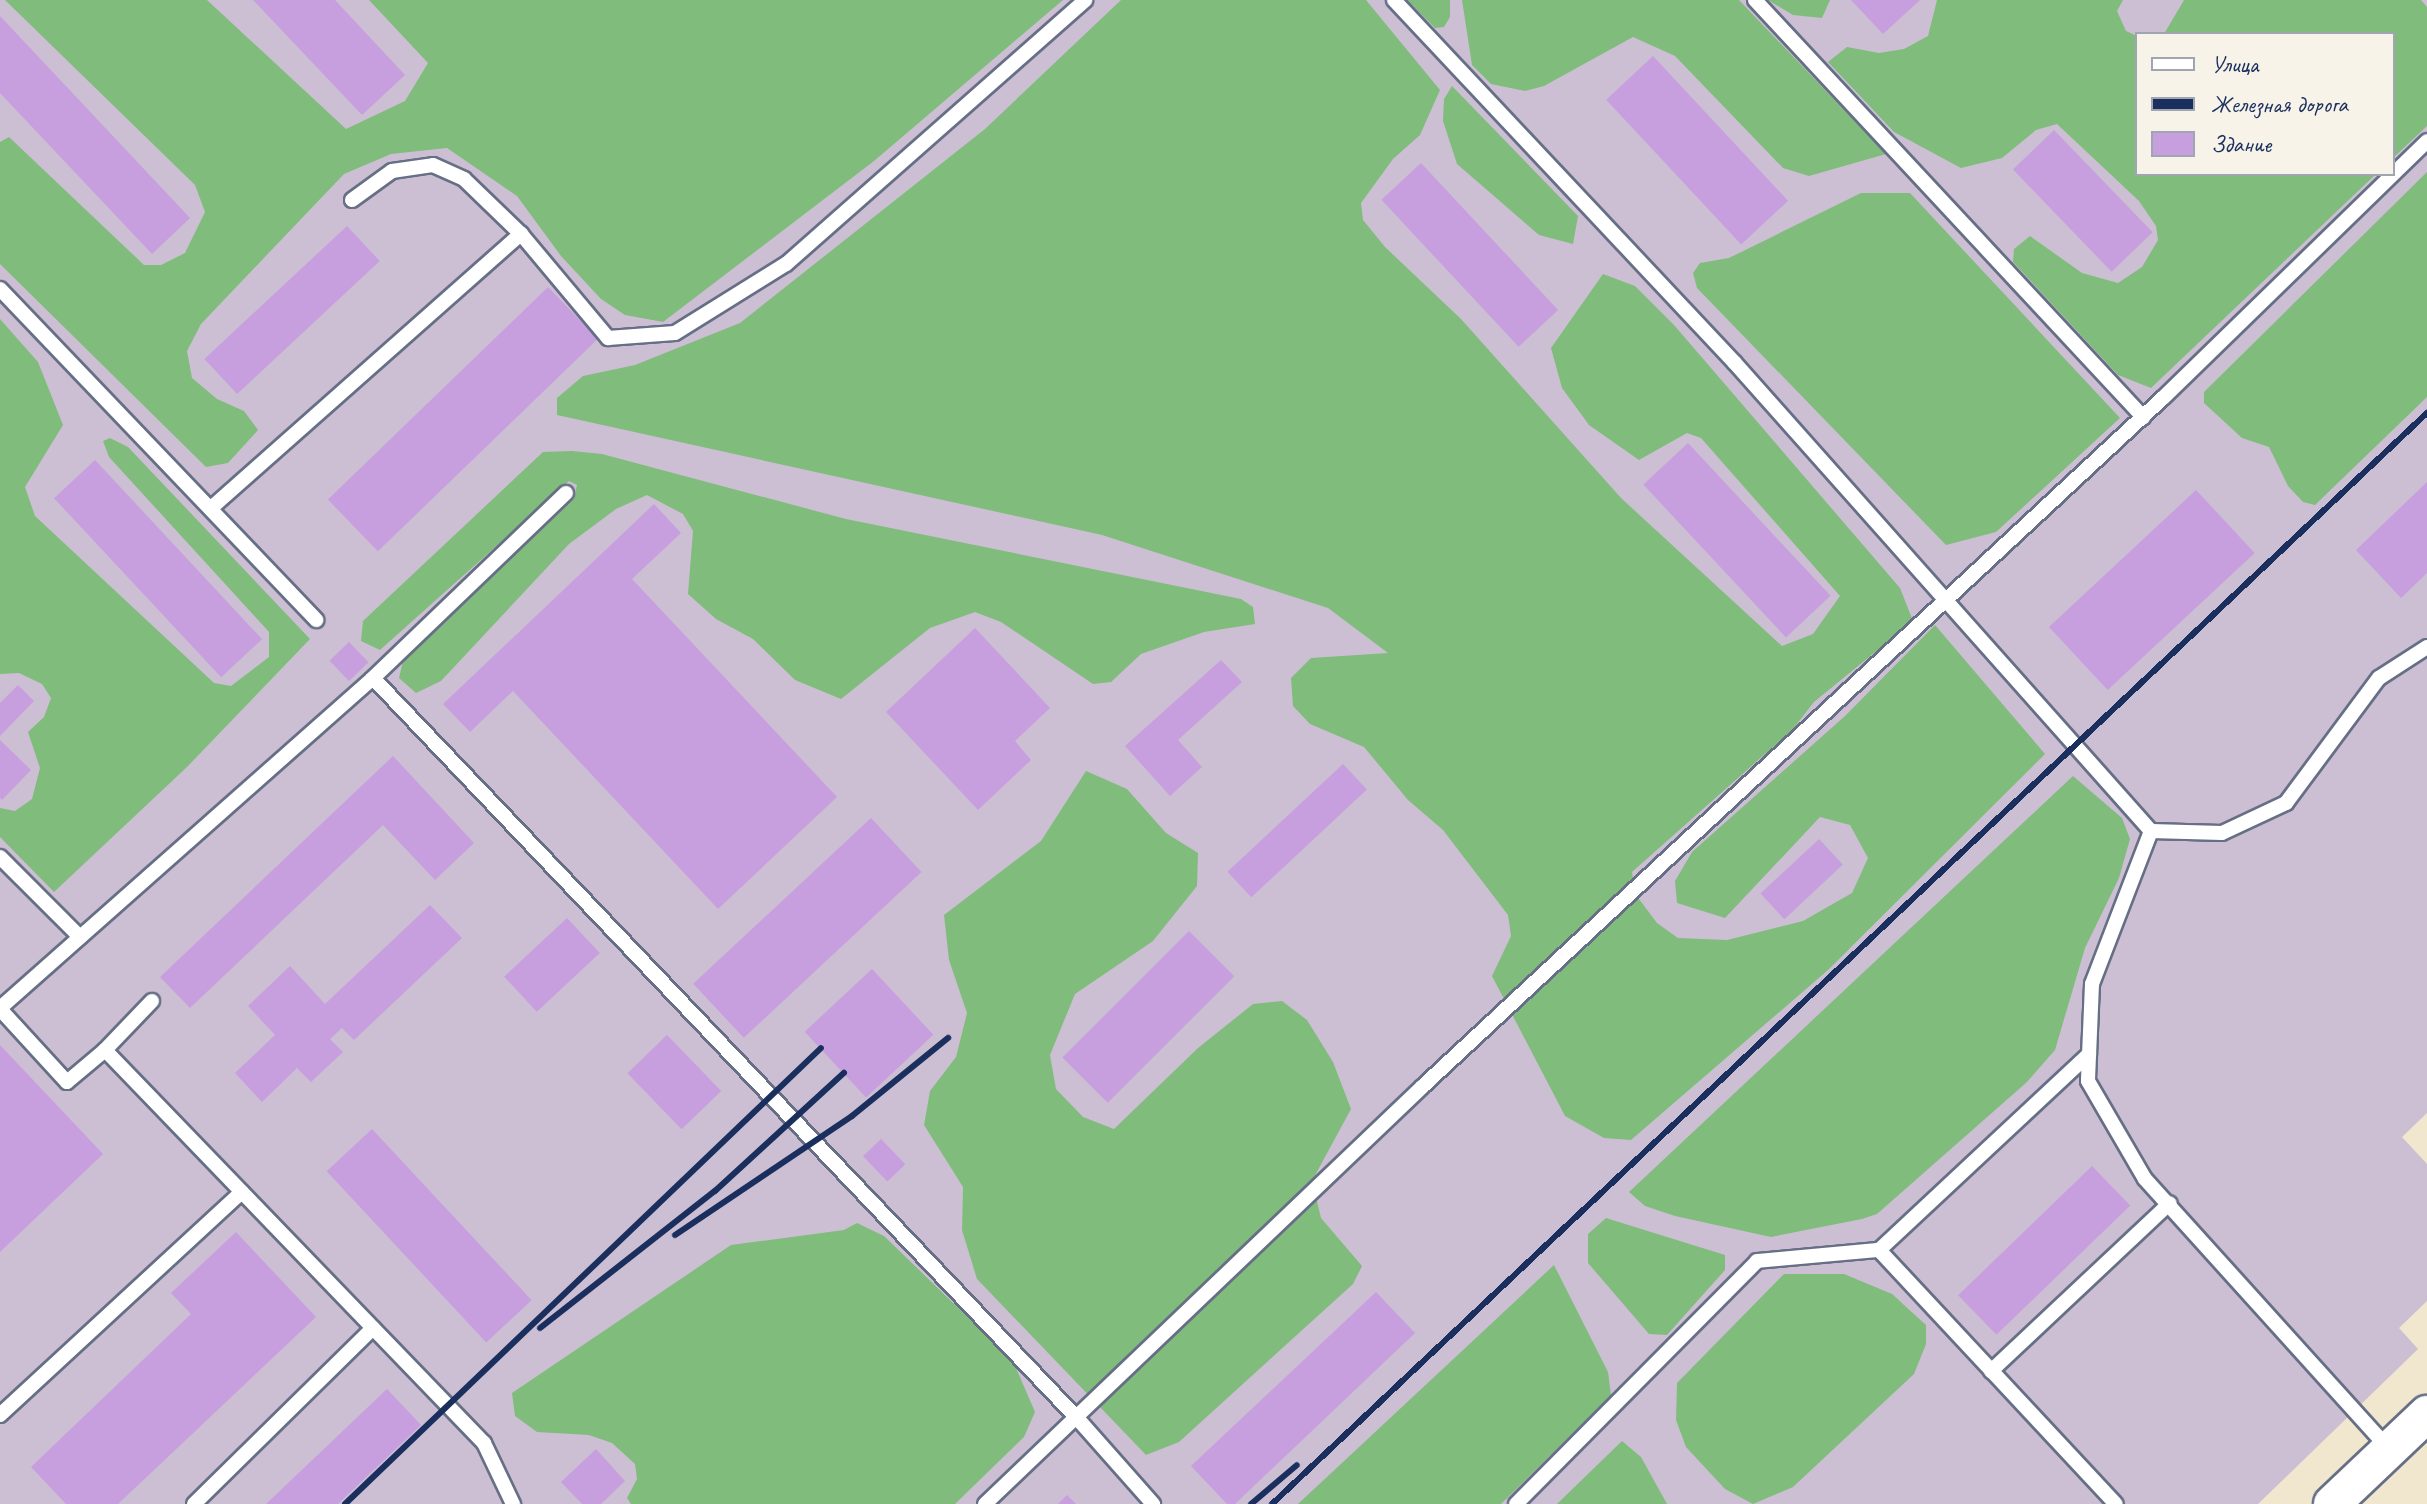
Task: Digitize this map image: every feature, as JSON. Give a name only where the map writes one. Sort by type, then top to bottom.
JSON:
[{"type":"street","points":[[2332,1504],[2427,1414]]},
{"type":"lane","points":[[352,200],[392,171],[433,165],[464,179],[521,234],[608,338],[675,333],[786,264],[1085,0]]},
{"type":"lane","points":[[1394,0],[1734,362],[2151,831],[2222,833],[2286,803],[2379,678],[2427,647]]},
{"type":"lane","points":[[1755,0],[2143,417]]},
{"type":"lane","points":[[2395,172],[2427,141]]},
{"type":"lane","points":[[985,1504],[1423,1086],[2143,417],[2391,176]]},
{"type":"lane","points":[[211,508],[521,234]]},
{"type":"lane","points":[[0,289],[316,620]]},
{"type":"lane","points":[[152,1001],[105,1050],[67,1082],[0,1009],[373,678],[566,493]]},
{"type":"lane","points":[[373,678],[1077,1418],[1153,1504]]},
{"type":"lane","points":[[2151,831],[2092,984],[2088,1081],[2145,1179],[2170,1203],[2390,1450]]},
{"type":"lane","points":[[0,857],[80,937]]},
{"type":"lane","points":[[105,1050],[484,1443],[513,1504]]},
{"type":"lane","points":[[1516,1504],[1757,1261],[1879,1250],[2089,1054]]},
{"type":"lane","points":[[0,1415],[242,1192]]},
{"type":"lane","points":[[1991,1371],[2170,1203]]},
{"type":"lane","points":[[1879,1250],[2116,1504]]},
{"type":"lane","points":[[194,1504],[373,1328]]},
{"type":"shaded area","points":[[0,0],[2427,0],[2427,1113],[2402,1137],[2427,1164],[2427,1301],[2399,1328],[2418,1349],[2258,1504],[0,1504]]},
{"type":"green space","points":[[5,0],[207,0],[346,129],[405,101],[428,63],[369,0],[1063,0],[874,161],[663,322],[625,315],[601,299],[561,256],[517,196],[447,148],[391,154],[344,174],[201,324],[187,351],[192,378],[217,399],[244,411],[258,430],[228,463],[206,467],[0,264],[0,142],[9,137],[144,265],[161,265],[185,253],[205,212],[195,185]]},
{"type":"green space","points":[[1121,0],[1366,0],[1440,90],[1420,135],[1393,159],[1361,203],[1363,220],[1385,247],[1461,319],[1621,498],[1782,646],[1813,634],[1840,596],[1701,438],[1687,433],[1639,460],[1589,425],[1562,388],[1551,348],[1603,274],[1635,286],[1674,325],[1900,588],[1913,621],[1814,702],[1792,730],[1632,872],[1636,895],[1657,923],[1678,938],[1727,940],[1803,921],[1852,893],[1868,858],[1850,825],[1820,817],[1725,918],[1677,903],[1675,881],[1692,852],[1845,716],[1935,625],[2045,754],[1828,970],[1631,1140],[1604,1138],[1565,1116],[1492,976],[1511,936],[1508,915],[1443,830],[1408,800],[1364,747],[1310,724],[1293,706],[1291,678],[1311,658],[1388,653],[1328,608],[1102,535],[557,415],[557,398],[583,376],[635,365],[740,323],[985,129]]},
{"type":"green space","points":[[1407,0],[1450,0],[1450,17],[1444,27],[1435,28]]},
{"type":"green space","points":[[1462,0],[1739,0],[1886,154],[1809,176],[1783,168],[1675,56],[1633,37],[1544,86],[1525,91],[1491,84],[1472,65]]},
{"type":"green space","points":[[1768,0],[1830,0],[1822,18],[1793,15]]},
{"type":"green space","points":[[1937,0],[2123,0],[2117,11],[2126,31],[2135,35],[2135,176],[2374,176],[2151,388],[2118,375],[2013,262],[2014,249],[2030,236],[2082,273],[2118,283],[2142,267],[2158,240],[2156,226],[2139,201],[2057,124],[2036,130],[2002,158],[1961,168],[1894,132],[1828,62],[1847,47],[1879,53],[1904,49],[1928,36]]},
{"type":"green space","points":[[2184,0],[2421,0],[2427,7],[2427,126],[2395,156],[2395,32],[2165,32]]},
{"type":"green space","points":[[1452,86],[1578,216],[1573,244],[1539,235],[1457,164],[1443,121],[1444,99]]},
{"type":"green space","points":[[2427,172],[2427,397],[2315,505],[2303,502],[2288,486],[2269,447],[2242,438],[2204,403],[2204,392]]},
{"type":"green space","points":[[1861,193],[1910,193],[2120,418],[1996,532],[1946,545],[1697,288],[1693,273],[1700,263],[1729,258]]},
{"type":"green space","points":[[0,319],[38,362],[63,425],[25,487],[35,516],[214,683],[231,686],[269,657],[269,632],[109,457],[103,441],[110,438],[128,447],[310,639],[187,767],[54,892],[0,837],[0,808],[15,811],[32,799],[40,768],[28,732],[44,717],[51,698],[42,684],[19,673],[0,674]]},
{"type":"green space","points":[[543,452],[602,454],[846,519],[1241,599],[1253,607],[1255,624],[1204,632],[1141,654],[1111,682],[1093,684],[1001,622],[975,612],[930,628],[841,699],[795,680],[753,639],[716,619],[688,594],[693,531],[683,514],[647,495],[616,509],[569,544],[441,681],[416,693],[399,678],[403,661],[574,499],[577,485],[569,481],[380,650],[361,641],[363,621]]},
{"type":"green space","points":[[1086,771],[1127,789],[1166,833],[1198,853],[1197,886],[1153,941],[1075,994],[1050,1055],[1056,1089],[1083,1117],[1114,1129],[1198,1048],[1253,1004],[1282,1001],[1307,1020],[1333,1062],[1351,1109],[1312,1181],[1321,1218],[1362,1266],[1353,1284],[1179,1442],[1146,1455],[977,1279],[962,1230],[963,1187],[924,1125],[930,1091],[956,1057],[967,1013],[949,960],[944,915],[1041,841]]},
{"type":"green space","points":[[2073,776],[2122,818],[2130,839],[2119,878],[2085,948],[2055,1050],[2027,1082],[1877,1214],[1862,1219],[1771,1237],[1675,1216],[1645,1206],[1629,1192]]},
{"type":"green space","points":[[1606,1218],[1725,1255],[1725,1270],[1667,1335],[1649,1334],[1588,1263],[1588,1234]]},
{"type":"green space","points":[[857,1223],[884,1236],[1013,1361],[1035,1412],[1024,1437],[955,1504],[631,1504],[627,1498],[637,1479],[635,1464],[612,1443],[589,1435],[537,1432],[515,1416],[512,1393],[731,1245],[844,1230]]},
{"type":"green space","points":[[1554,1265],[1608,1372],[1611,1395],[1501,1504],[1298,1504]]},
{"type":"green space","points":[[1784,1274],[1844,1274],[1892,1294],[1926,1325],[1926,1344],[1914,1374],[1793,1487],[1753,1504],[1725,1489],[1686,1447],[1676,1420],[1677,1383]]},
{"type":"green space","points":[[1622,1441],[1641,1457],[1667,1504],[1557,1504]]},
{"type":"building","points":[[253,0],[335,0],[405,75],[362,115]]},
{"type":"building","points":[[1851,0],[1920,0],[1883,34]]},
{"type":"building","points":[[0,16],[190,218],[152,254],[0,93]]},
{"type":"building","points":[[1653,56],[1788,201],[1741,244],[1606,100]]},
{"type":"building","points":[[2054,130],[2153,232],[2112,272],[2013,170]]},
{"type":"building","points":[[1421,163],[1558,310],[1519,347],[1382,200]]},
{"type":"building","points":[[347,226],[380,261],[237,394],[204,359]]},
{"type":"building","points":[[548,287],[598,339],[378,551],[328,500]]},
{"type":"building","points":[[1688,443],[1831,596],[1786,637],[1643,485]]},
{"type":"building","points":[[95,460],[262,639],[221,677],[54,498]]},
{"type":"building","points":[[2427,482],[2427,573],[2401,598],[2356,550]]},
{"type":"building","points":[[2196,490],[2255,553],[2108,690],[2049,627]]},
{"type":"building","points":[[654,504],[681,533],[632,579],[837,797],[718,909],[513,691],[470,732],[443,704]]},
{"type":"building","points":[[975,628],[1050,708],[1015,741],[1031,760],[978,810],[886,712]]},
{"type":"building","points":[[349,642],[368,662],[349,681],[330,661]]},
{"type":"building","points":[[1221,660],[1242,682],[1178,740],[1202,767],[1170,796],[1125,746]]},
{"type":"building","points":[[18,685],[34,701],[0,736],[0,703]]},
{"type":"building","points":[[0,740],[31,770],[2,800],[0,798]]},
{"type":"building","points":[[393,756],[474,843],[435,880],[383,825],[190,1008],[160,977]]},
{"type":"building","points":[[1343,764],[1367,790],[1251,897],[1227,872]]},
{"type":"building","points":[[871,818],[921,872],[744,1038],[693,984]]},
{"type":"building","points":[[1819,839],[1843,865],[1784,919],[1760,894]]},
{"type":"building","points":[[430,905],[462,938],[354,1040],[342,1028],[330,1039],[343,1052],[311,1082],[297,1068],[262,1102],[235,1073],[275,1035],[248,1006],[290,966],[325,1004]]},
{"type":"building","points":[[567,918],[600,953],[537,1012],[504,977]]},
{"type":"building","points":[[1189,931],[1234,976],[1108,1103],[1062,1058]]},
{"type":"building","points":[[872,969],[933,1035],[866,1098],[805,1032]]},
{"type":"building","points":[[667,1035],[721,1091],[682,1129],[627,1073]]},
{"type":"building","points":[[0,1045],[103,1154],[0,1252]]},
{"type":"building","points":[[372,1129],[532,1300],[486,1342],[327,1171]]},
{"type":"building","points":[[881,1139],[905,1164],[887,1182],[863,1156]]},
{"type":"building","points":[[2092,1166],[2130,1206],[1996,1335],[1958,1295]]},
{"type":"building","points":[[236,1232],[316,1317],[118,1504],[66,1504],[31,1467],[191,1314],[171,1293]]},
{"type":"building","points":[[1376,1292],[1415,1333],[1235,1504],[1227,1504],[1191,1466]]},
{"type":"building","points":[[387,1389],[421,1425],[338,1504],[266,1504]]},
{"type":"building","points":[[596,1449],[625,1481],[601,1504],[582,1504],[561,1482]]},
{"type":"building","points":[[1067,1495],[1076,1504],[1058,1504]]},
{"type":"railway","points":[[1272,1504],[2427,413]]},
{"type":"railway","points":[[675,1235],[852,1116],[948,1038]]},
{"type":"railway","points":[[345,1504],[821,1048]]},
{"type":"railway","points":[[540,1328],[715,1191],[844,1073]]},
{"type":"railway","points":[[1251,1504],[1297,1465]]}]
